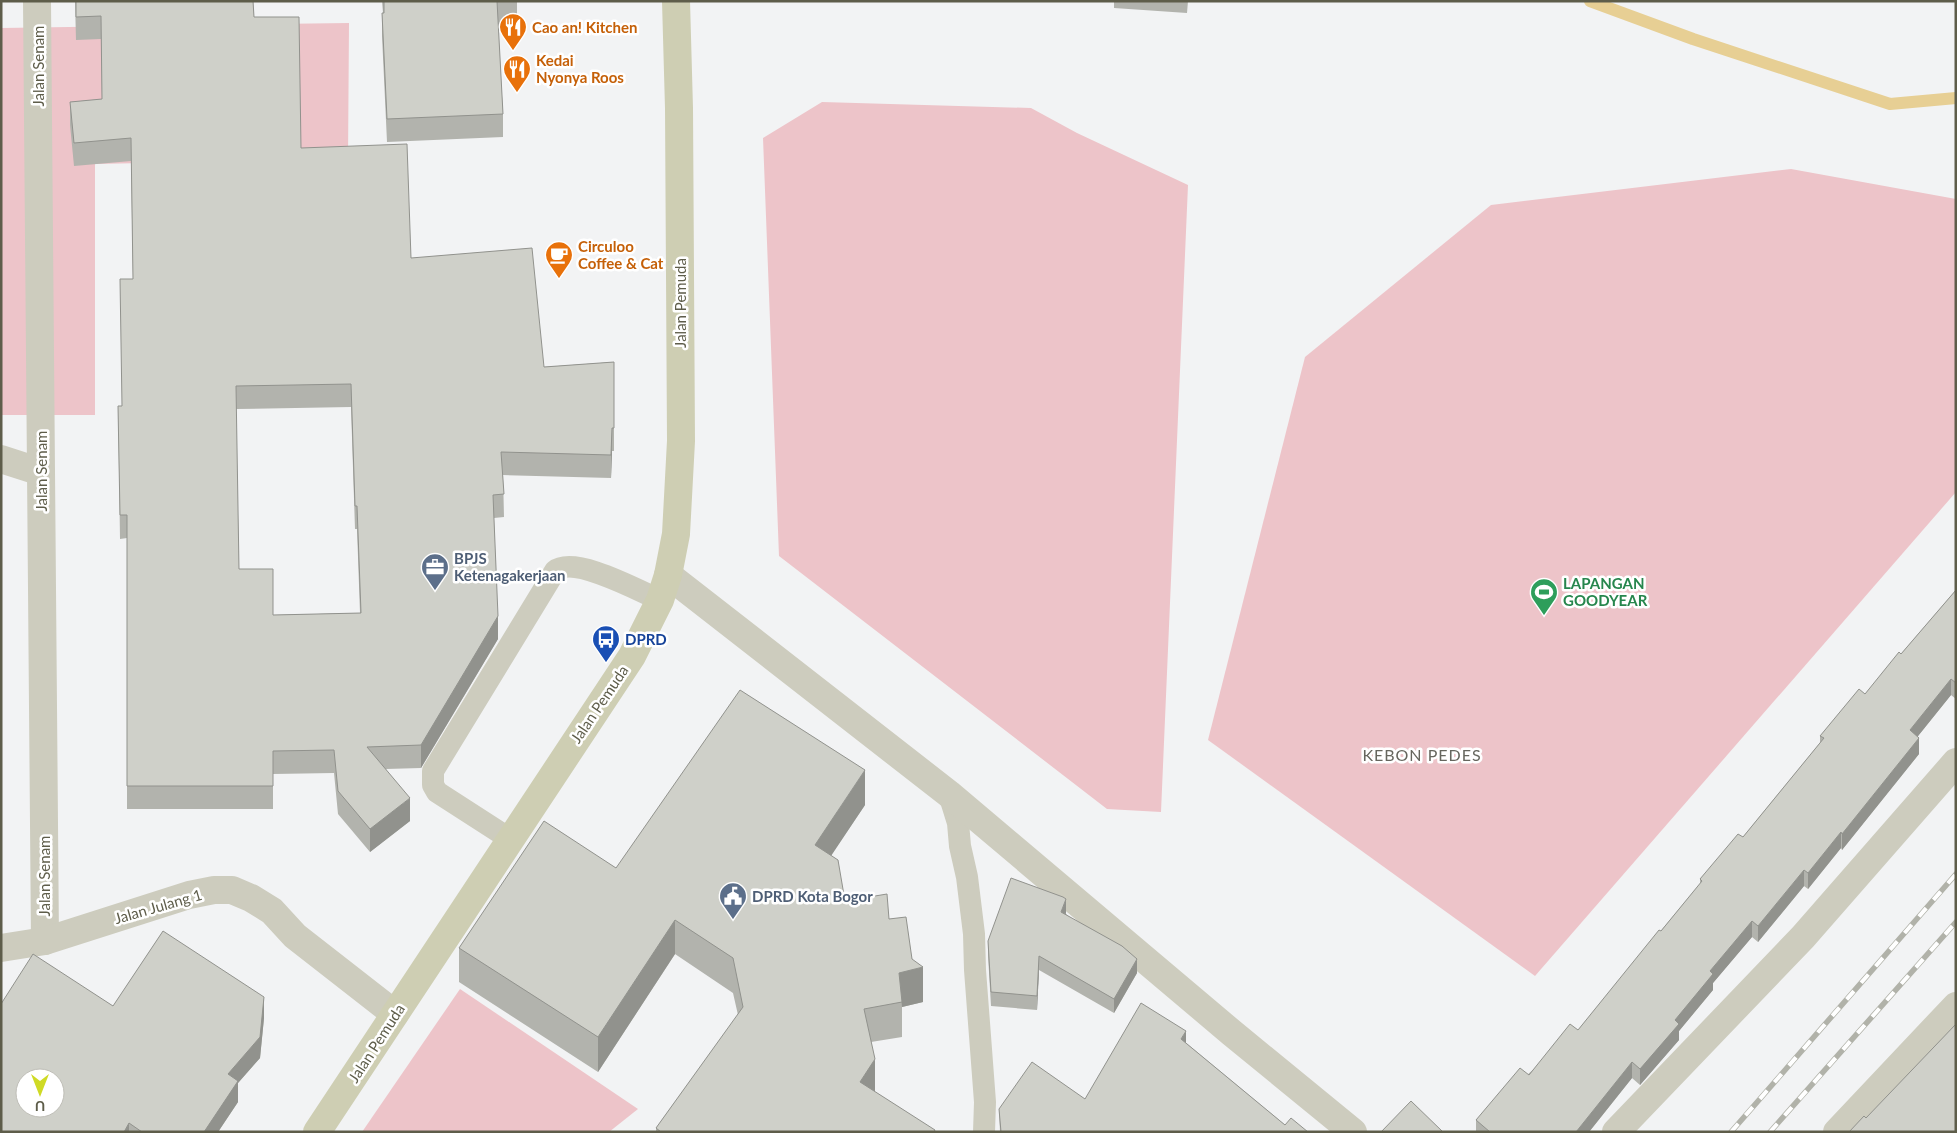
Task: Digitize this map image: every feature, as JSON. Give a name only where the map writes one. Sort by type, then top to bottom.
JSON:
[{"type":"main road","name":"Jalan Pemuda","points":[[317,1132],[632,656],[660,600],[668,575],[676,534],[681,440],[679,108],[676,1]]},
{"type":"street","name":"Jalan Senam","points":[[37,1],[45,941]]},
{"type":"street","points":[[1,459],[41,472]]},
{"type":"street","points":[[668,575],[949,794],[1232,1033],[1354,1132]]},
{"type":"street","points":[[1616,1132],[1803,937],[1956,762]]},
{"type":"street","name":"Jalan Julang 1","points":[[1,948],[45,941],[188,895],[214,890],[232,890],[251,898],[272,912],[295,936],[396,1014]]},
{"type":"street","points":[[1837,1132],[1956,1006]]},
{"type":"lane","points":[[510,839],[437,792],[433,785],[433,771],[555,570],[570,566],[587,570],[606,576],[660,600]]},
{"type":"lane","points":[[949,794],[958,823],[974,934],[985,1102],[984,1132]]},
{"type":"shaded area","points":[[349,23],[348,159],[95,164],[95,415],[1,415],[1,28]]},
{"type":"shaded area","points":[[822,102],[1031,108],[1077,133],[1188,185],[1161,812],[1107,809],[779,556],[763,138]]},
{"type":"shaded area","name":"LAPANGAN GOODYEAR","points":[[1791,169],[1956,199],[1956,492],[1535,976],[1208,740],[1305,357],[1491,205]]},
{"type":"shaded area","points":[[460,989],[638,1109],[609,1132],[362,1132]]},
{"type":"building","points":[[76,1],[253,1],[254,17],[299,17],[301,148],[407,144],[411,258],[532,248],[544,367],[614,362],[614,428],[612,428],[611,455],[501,452],[504,494],[493,495],[498,616],[421,745],[367,747],[410,798],[370,829],[338,791],[334,750],[273,751],[273,786],[127,786],[127,515],[120,515],[118,406],[122,406],[120,279],[133,279],[131,138],[74,143],[70,102],[102,99],[101,16],[76,17]],"holes":[[[351,384],[355,506],[357,506],[361,613],[273,615],[273,569],[239,569],[236,386]]]},
{"type":"building","points":[[384,1],[497,1],[503,114],[387,119],[382,13],[384,13]]},
{"type":"building","points":[[1956,590],[1956,683],[1951,679],[1910,730],[1919,738],[1842,834],[1841,832],[1808,873],[1804,870],[1758,926],[1752,921],[1710,971],[1713,974],[1675,1020],[1679,1024],[1640,1069],[1632,1062],[1576,1132],[1490,1132],[1476,1120],[1520,1068],[1529,1075],[1570,1024],[1578,1030],[1659,930],[1661,931],[1702,881],[1700,879],[1738,834],[1743,837],[1824,738],[1820,736],[1859,689],[1865,694],[1899,652],[1901,654]]},
{"type":"building","name":"DPRD Kota Bogor","points":[[740,690],[865,770],[815,845],[838,860],[845,901],[887,894],[889,919],[906,917],[912,959],[923,967],[899,973],[902,1002],[864,1009],[875,1059],[860,1082],[935,1130],[934,1132],[661,1132],[656,1128],[743,1007],[733,958],[675,920],[598,1037],[459,948],[544,821],[616,868]]},
{"type":"building","points":[[1011,878],[1063,897],[1066,899],[1061,912],[1122,946],[1137,959],[1114,999],[1039,956],[1037,996],[991,992],[988,941]]},
{"type":"building","points":[[163,931],[264,997],[260,1037],[228,1074],[238,1081],[204,1132],[142,1132],[129,1123],[124,1132],[1,1132],[1,1004],[33,954],[113,1006]]},
{"type":"building","points":[[1141,1003],[1186,1031],[1181,1039],[1285,1125],[1291,1118],[1308,1132],[1001,1132],[999,1109],[1032,1062],[1085,1099]]},
{"type":"building","points":[[1956,1024],[1956,1132],[1849,1132],[1864,1116],[1866,1118]]},
{"type":"building","points":[[1411,1101],[1443,1132],[1381,1132]]},
{"type":"waterway","points":[[1590,1],[1693,39],[1890,104],[1956,98]]},
{"type":"railway","points":[[1731,1132],[1956,874]]},
{"type":"railway","points":[[1770,1132],[1956,922]]},
{"type":"place","name":"Cao an! Kitchen","points":[[513,51]]},
{"type":"place","name":"Kedai Nyonya Roos","points":[[517,93]]},
{"type":"place","name":"Circuloo Coffee & Cat","points":[[559,279]]},
{"type":"place","name":"BPJS Ketenagakerjaan","points":[[435,591]]},
{"type":"place","name":"LAPANGAN GOODYEAR","points":[[1544,616]]},
{"type":"place","name":"DPRD","points":[[606,663]]},
{"type":"place","name":"DPRD Kota Bogor","points":[[733,920]]},
{"type":"district","name":"KEBON PEDES","points":[[1422,754]]}]
